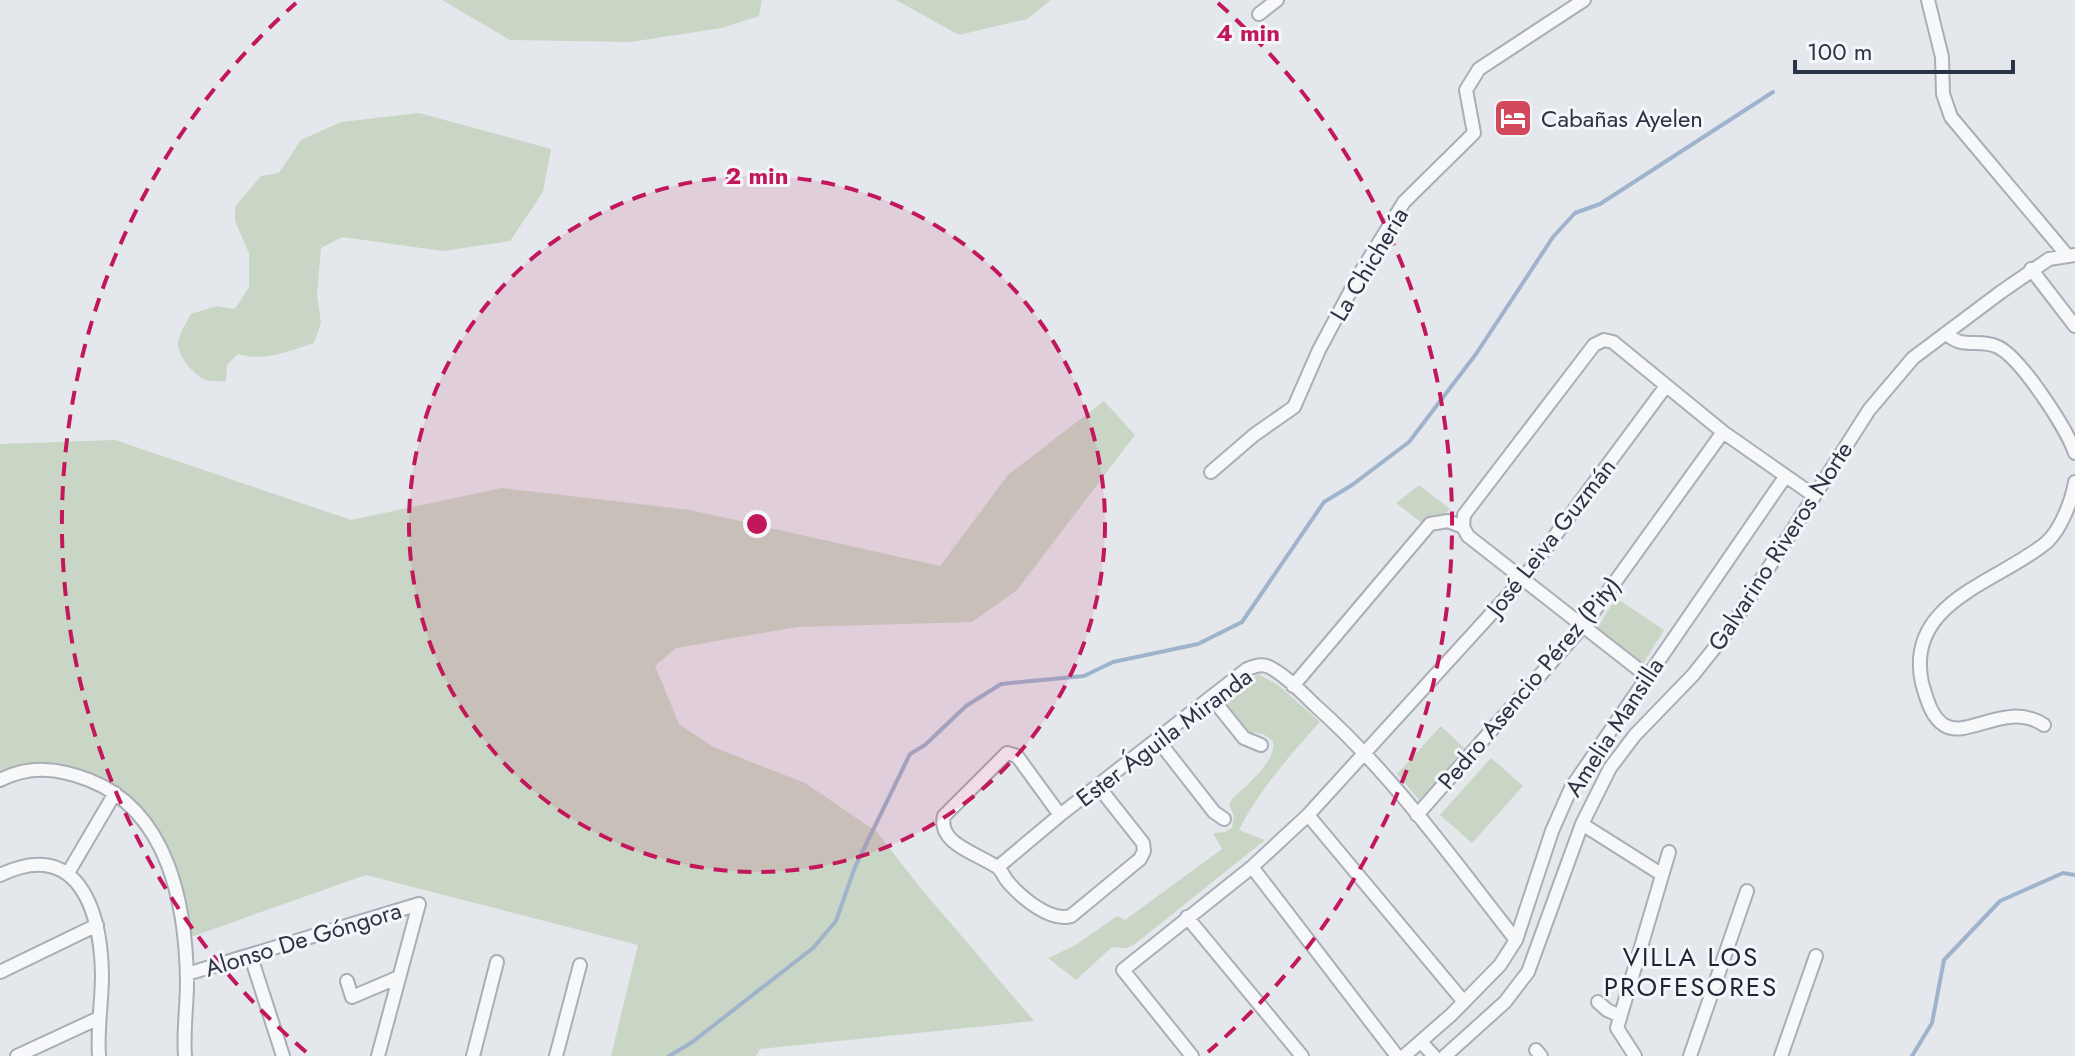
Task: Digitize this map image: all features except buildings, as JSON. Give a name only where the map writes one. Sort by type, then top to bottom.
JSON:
[{"type":"street","points":[[1259,14],[1277,0]]},
{"type":"street","name":"La Chichería","points":[[1211,472],[1254,435],[1294,407],[1319,350],[1359,275],[1404,202],[1474,133],[1466,90],[1479,69],[1584,0]]},
{"type":"street","points":[[1928,0],[1942,57],[1943,94],[1951,117],[2070,255]]},
{"type":"street","name":"Galvarino Riveros Norte","points":[[1445,1056],[1505,1002],[1528,972],[1582,824],[1610,768],[1635,735],[1693,675],[1729,630],[1869,410],[1913,358],[2031,269],[2049,259],[2070,255]]},
{"type":"street","points":[[2031,269],[2075,326]]},
{"type":"street","points":[[1946,333],[1956,342],[1987,344],[2000,348],[2010,356],[2057,416],[2075,453]]},
{"type":"street","points":[[1647,676],[1468,536],[1463,527],[1464,515],[1594,345],[1604,340],[1613,342],[1723,432],[1813,495]]},
{"type":"street","name":"José Leiva Guzmán","points":[[1192,1056],[1123,970],[1252,867],[1308,815],[1523,579],[1666,386]]},
{"type":"street","name":"Pedro Asencio Pérez (Pity)","points":[[1417,815],[1584,625],[1723,432]]},
{"type":"street","name":"Amelia Mansilla","points":[[1404,1056],[1422,1043],[1500,965],[1516,940],[1552,831],[1571,788],[1785,477]]},
{"type":"street","points":[[2044,725],[2032,718],[2014,715],[1969,726],[1949,728],[1943,725],[1934,715],[1925,693],[1920,648],[1930,628],[1949,605],[1986,578],[2047,542],[2061,519],[2075,482]]},
{"type":"street","points":[[1293,686],[1430,524],[1448,521],[1463,527]]},
{"type":"street","name":"Ester Águila Miranda","points":[[998,867],[1247,669],[1270,667],[1342,729],[1364,753],[1516,940]]},
{"type":"street","points":[[1211,697],[1244,738],[1261,745]]},
{"type":"street","points":[[1157,739],[1214,812],[1224,819]]},
{"type":"street","points":[[1060,815],[1017,756],[1007,753],[944,816],[942,824],[948,837],[988,864],[998,867],[1017,890],[1052,916],[1071,916],[1140,859],[1144,851],[1143,843],[1098,786]]},
{"type":"street","points":[[0,780],[31,769],[50,769],[93,781],[115,793],[136,811],[164,851],[175,883],[185,939],[185,1056]]},
{"type":"street","points":[[68,873],[115,793]]},
{"type":"street","points":[[1308,815],[1464,1002]]},
{"type":"street","points":[[1582,824],[1661,874]]},
{"type":"street","points":[[1619,1022],[1669,852]]},
{"type":"street","points":[[0,875],[19,867],[39,864],[68,873],[79,882],[97,925],[102,976],[99,1056]]},
{"type":"street","points":[[1252,867],[1397,1056]]},
{"type":"street","points":[[1690,1056],[1747,891]]},
{"type":"street","name":"Alonso De Góngora","points":[[187,974],[419,904],[399,977]]},
{"type":"street","points":[[1187,917],[1302,1056]]},
{"type":"street","points":[[0,972],[97,925]]},
{"type":"street","points":[[1781,1056],[1816,956]]},
{"type":"street","points":[[251,957],[283,1056]]},
{"type":"street","points":[[473,1056],[497,962]]},
{"type":"street","points":[[556,1056],[580,965]]},
{"type":"street","points":[[347,981],[352,997],[399,977]]},
{"type":"street","points":[[378,1056],[399,977]]},
{"type":"street","points":[[1598,1002],[1619,1022],[1635,1056]]},
{"type":"street","points":[[17,1056],[99,1018]]},
{"type":"street","points":[[1422,1043],[1434,1056]]},
{"type":"green space","points":[[442,0],[762,0],[759,16],[722,28],[630,42],[510,40]]},
{"type":"green space","points":[[896,0],[1051,0],[1027,19],[959,35]]},
{"type":"green space","points":[[419,113],[551,149],[543,192],[510,241],[443,251],[342,237],[321,248],[317,295],[321,323],[314,343],[267,356],[238,354],[227,365],[226,381],[208,381],[197,375],[181,355],[179,337],[191,314],[217,306],[235,309],[249,287],[249,253],[235,221],[235,207],[261,176],[279,173],[301,140],[341,122]]},
{"type":"green space","points":[[1104,401],[1135,435],[1017,590],[972,622],[797,627],[676,648],[655,666],[679,724],[713,747],[805,783],[877,832],[1034,1021],[760,1049],[756,1056],[611,1056],[638,945],[366,875],[185,939],[175,883],[136,811],[72,774],[0,778],[0,444],[115,440],[351,520],[502,488],[690,510],[940,566],[1008,475]]},
{"type":"green space","points":[[1419,485],[1450,509],[1440,518],[1422,523],[1396,503]]},
{"type":"green space","points":[[1616,598],[1664,630],[1643,664],[1597,628]]},
{"type":"green space","points":[[1258,674],[1278,685],[1320,722],[1266,787],[1239,830],[1265,840],[1135,944],[1127,948],[1112,947],[1076,980],[1048,958],[1074,946],[1117,916],[1125,920],[1222,849],[1213,833],[1232,828],[1234,816],[1229,805],[1232,799],[1259,773],[1273,749],[1273,741],[1263,734],[1250,732],[1226,708],[1228,697]]},
{"type":"green space","points":[[1441,726],[1464,748],[1420,801],[1397,774]]},
{"type":"green space","points":[[1491,758],[1523,786],[1472,843],[1440,815]]},
{"type":"waterway","points":[[669,1056],[691,1043],[813,948],[836,921],[855,867],[910,754],[925,745],[966,706],[1001,684],[1084,676],[1113,662],[1198,644],[1242,622],[1324,502],[1409,442],[1476,354],[1553,237],[1575,213],[1600,204],[1773,92]]},
{"type":"waterway","points":[[1912,1056],[1932,1023],[1944,960],[2000,901],[2063,873],[2075,875]]},
{"type":"place","name":"Cabañas Ayelen","points":[[1513,118]]},
{"type":"district","name":"VILLA LOS PROFESORES","points":[[1691,972]]}]
